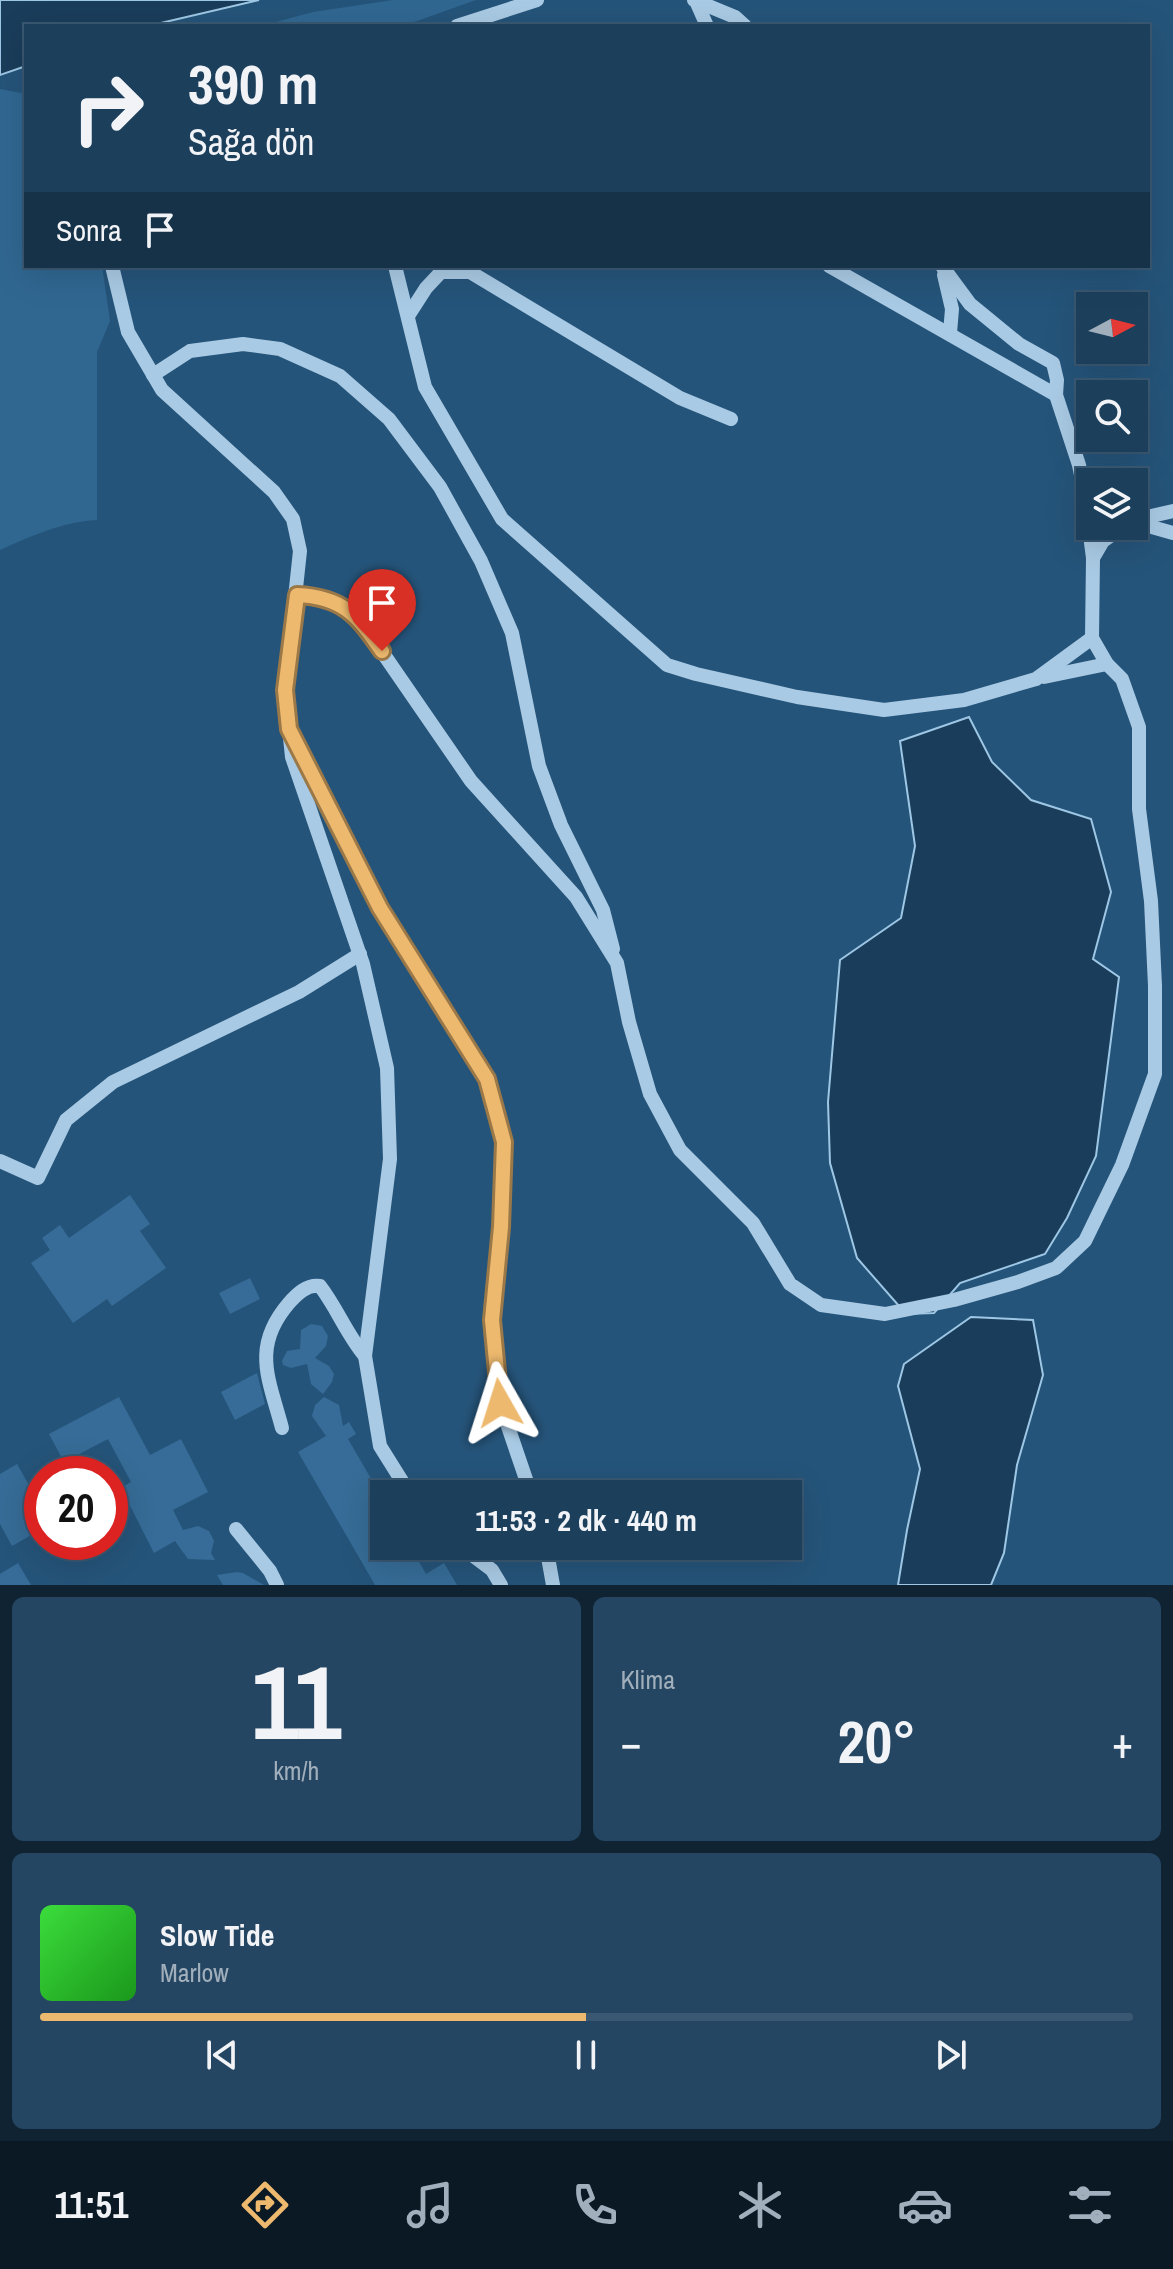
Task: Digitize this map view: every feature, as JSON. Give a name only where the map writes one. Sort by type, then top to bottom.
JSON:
[{"type":"lane","points":[[463,24],[537,0]]},
{"type":"lane","points":[[695,0],[706,24]]},
{"type":"lane","points":[[695,0],[735,17],[743,24]]},
{"type":"lane","points":[[112,268],[128,332],[162,390],[274,492],[293,519],[300,551],[285,690],[292,757],[360,954],[387,1068],[390,1159],[365,1356],[380,1446],[401,1480]]},
{"type":"lane","points":[[396,268],[425,387],[502,519],[667,665],[797,697],[884,710],[964,700],[1036,679],[1107,664]]},
{"type":"lane","points":[[833,268],[1056,395]]},
{"type":"lane","points":[[942,268],[952,309],[950,333]]},
{"type":"lane","points":[[943,268],[970,304],[1019,344],[1053,363],[1056,395],[1080,468]]},
{"type":"lane","points":[[408,316],[437,269],[470,272],[680,398],[731,419]]},
{"type":"lane","points":[[153,375],[190,351],[243,344],[280,349],[340,376],[389,419],[440,487],[481,561],[512,633],[539,766],[561,825],[603,910],[629,1022],[650,1094],[680,1150],[753,1223],[790,1284],[821,1305],[885,1314],[954,1300],[1056,1268],[1085,1241],[1122,1165],[1155,1074],[1155,986],[1151,901],[1139,809],[1139,727],[1122,679],[1107,664],[1092,638],[1091,540]]},
{"type":"lane","points":[[1148,517],[1173,511]]},
{"type":"lane","points":[[1148,525],[1173,533]]},
{"type":"lane","points":[[1093,558],[1104,540]]},
{"type":"lane","points":[[297,595],[317,596],[341,604],[367,630],[471,781],[576,897],[617,963]]},
{"type":"lane","points":[[1036,679],[1092,638]]},
{"type":"lane","points":[[289,729],[380,908],[487,1079],[504,1142],[501,1227],[492,1320],[500,1403],[526,1480]]},
{"type":"lane","points":[[0,1161],[38,1178],[66,1120],[113,1082],[299,992],[360,954]]},
{"type":"lane","points":[[282,1428],[267,1373],[265,1346],[277,1317],[294,1298],[305,1289],[320,1286],[365,1356]]},
{"type":"lane","points":[[236,1529],[270,1571],[277,1585]]},
{"type":"lane","points":[[479,1560],[492,1570],[501,1585]]},
{"type":"lane","points":[[549,1560],[553,1585]]},
{"type":"shaded area","points":[[0,0],[259,0],[157,24],[24,24],[24,67],[0,75]]},
{"type":"shaded area","points":[[393,0],[476,0],[409,24],[268,24],[313,12]]},
{"type":"shaded area","points":[[0,89],[24,91],[24,268],[102,268],[110,321],[97,352],[97,520],[59,527],[0,550]]},
{"type":"shaded area","points":[[969,717],[992,762],[1031,800],[1091,819],[1111,892],[1093,959],[1119,977],[1096,1156],[1067,1218],[1045,1254],[960,1283],[934,1313],[906,1314],[857,1258],[830,1163],[828,1102],[840,960],[901,918],[915,846],[900,741]]},
{"type":"shaded area","points":[[971,1317],[1033,1320],[1043,1375],[1017,1465],[1004,1553],[991,1585],[898,1585],[920,1469],[898,1386],[904,1364]]},
{"type":"building","points":[[130,1195],[150,1224],[140,1231],[166,1268],[112,1306],[107,1299],[73,1323],[31,1263],[50,1250],[42,1238],[60,1225],[69,1238]]},
{"type":"building","points":[[250,1278],[260,1299],[230,1314],[219,1293]]},
{"type":"building","points":[[311,1324],[322,1326],[328,1336],[326,1346],[315,1358],[329,1366],[334,1374],[323,1394],[311,1384],[307,1364],[291,1368],[283,1365],[282,1361],[287,1351],[300,1349],[301,1330]]},
{"type":"building","points":[[257,1373],[265,1404],[235,1420],[221,1392]]},
{"type":"building","points":[[119,1397],[150,1455],[181,1439],[208,1492],[173,1510],[183,1530],[198,1526],[209,1531],[214,1541],[211,1553],[215,1560],[188,1559],[175,1541],[154,1553],[128,1502],[128,1484],[131,1482],[128,1456],[117,1456],[108,1439],[75,1456],[61,1456],[49,1434]]},
{"type":"building","points":[[324,1397],[339,1405],[343,1426],[349,1422],[356,1434],[348,1439],[372,1480],[370,1560],[418,1560],[426,1574],[444,1563],[457,1585],[375,1585],[298,1452],[326,1436],[312,1416],[315,1405]]},
{"type":"building","points":[[17,1464],[24,1476],[24,1539],[12,1546],[0,1524],[0,1474]]},
{"type":"building","points":[[18,1563],[31,1585],[0,1585],[0,1574]]},
{"type":"building","points":[[237,1572],[264,1585],[223,1585],[217,1575]]},
{"type":"route","points":[[382,651],[367,630],[341,604],[317,596],[297,595],[285,690],[289,729],[380,908],[487,1079],[504,1142],[501,1227],[492,1320],[500,1403]]}]
